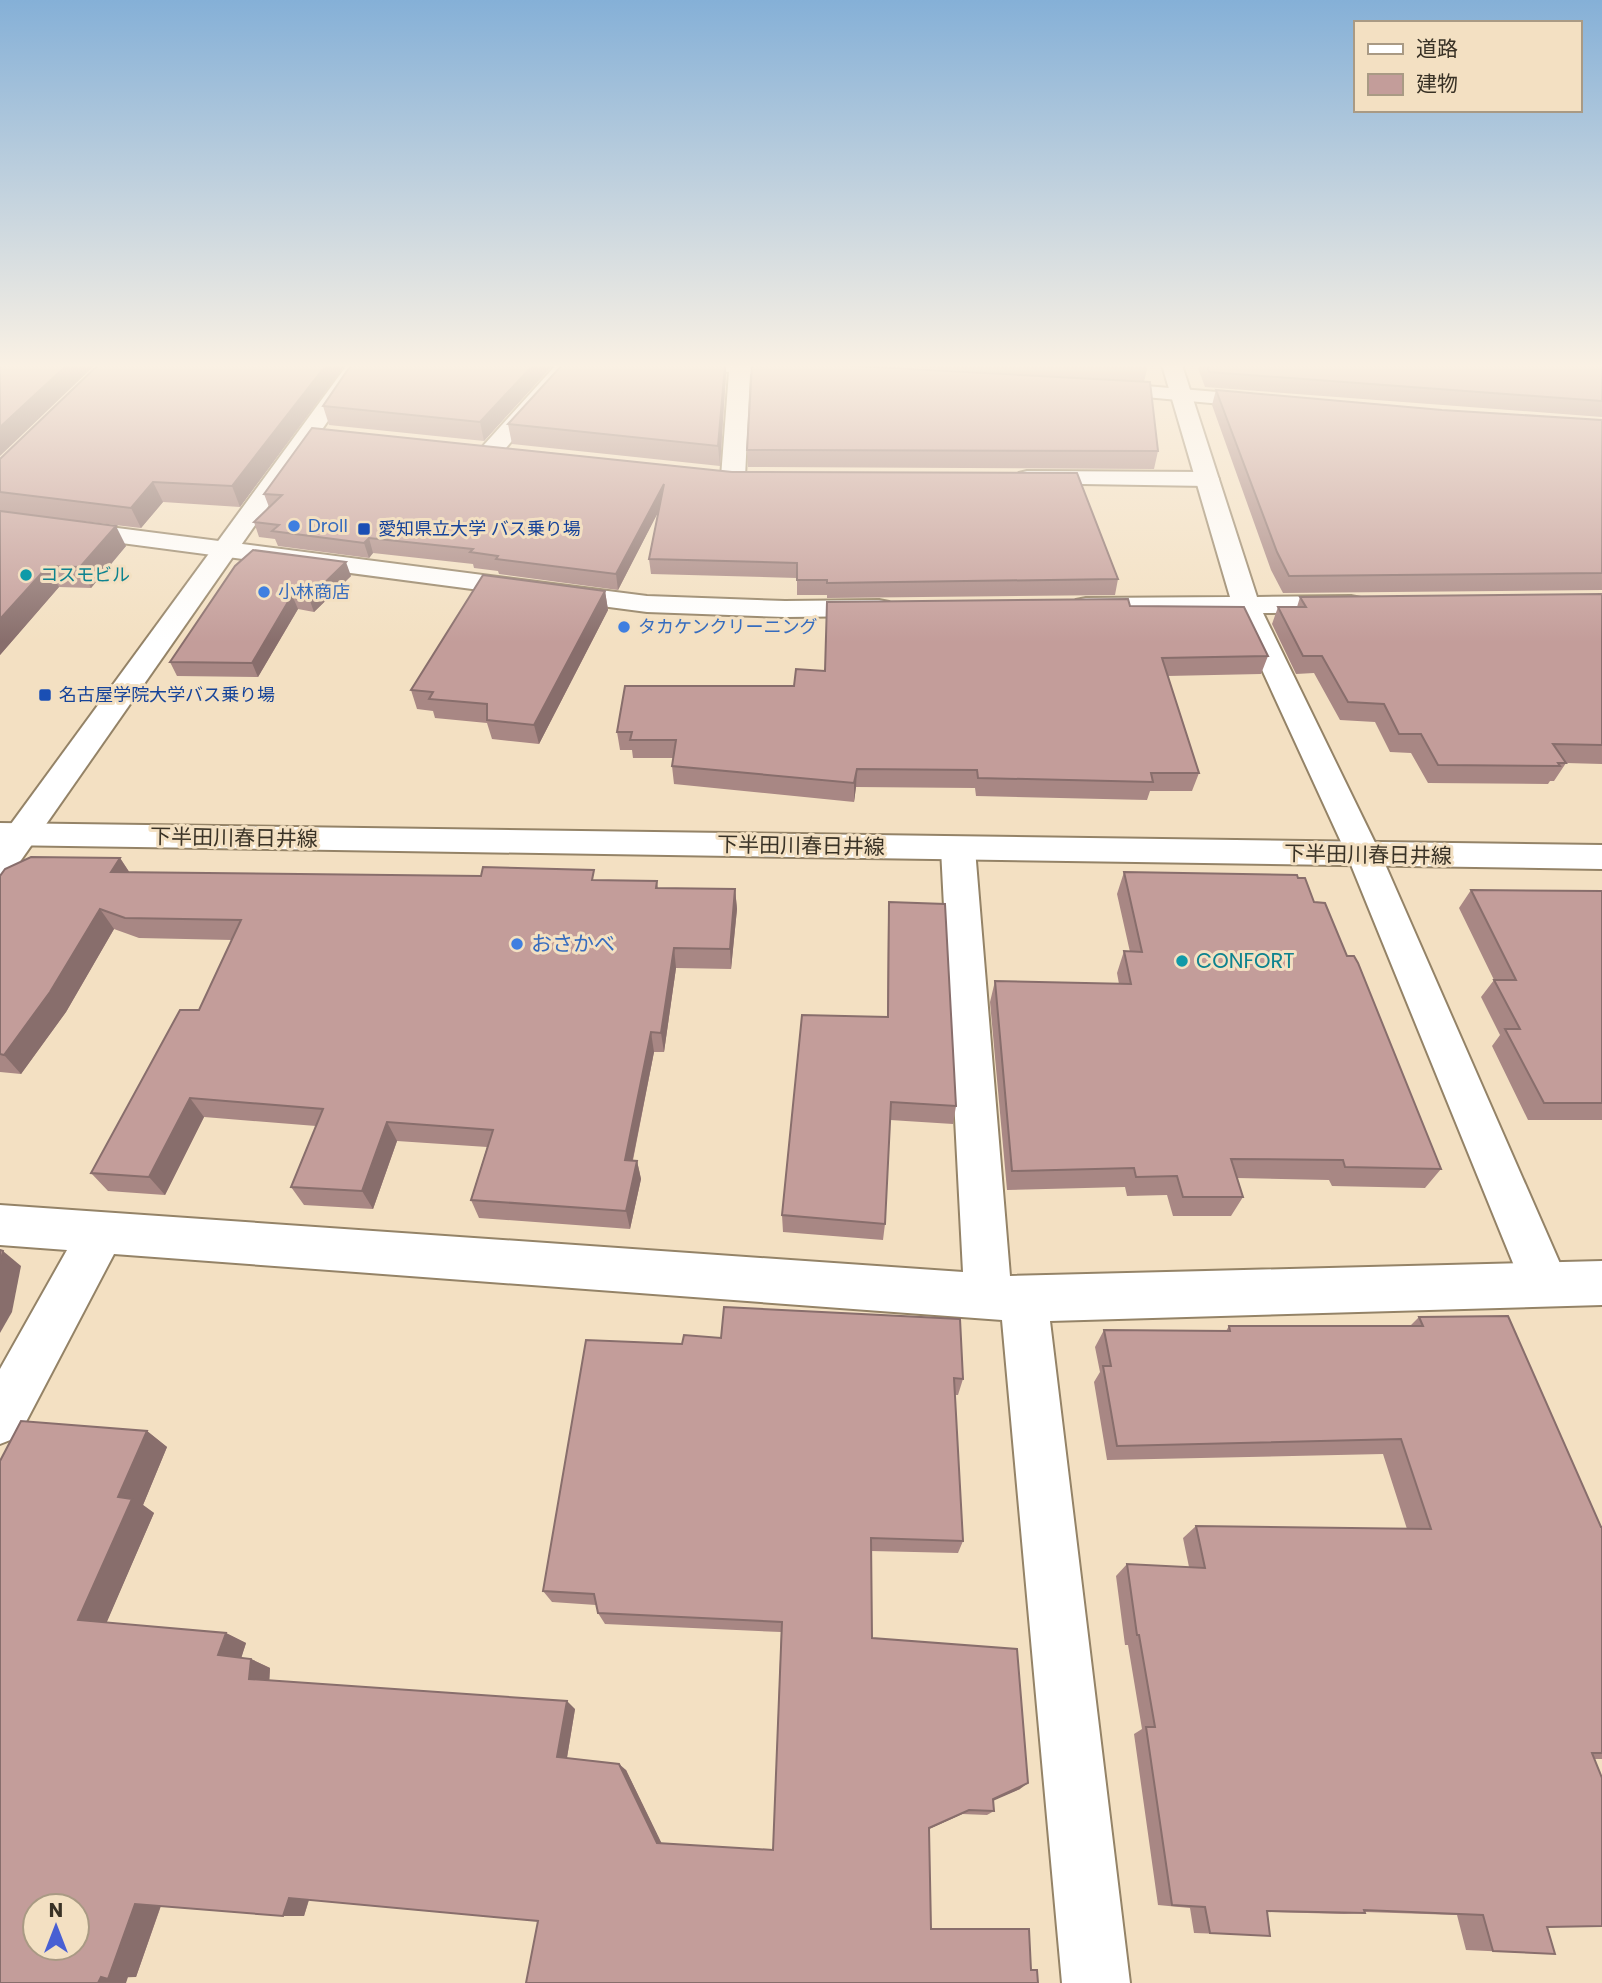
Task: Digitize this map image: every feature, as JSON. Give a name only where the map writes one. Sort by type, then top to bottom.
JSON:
[{"type":"street","points":[[0,864],[10,835],[222,551],[302,458]]},
{"type":"street","points":[[733,477],[734,458]]},
{"type":"street","points":[[1197,458],[1207,479],[1246,605],[1364,855],[1545,1284]]},
{"type":"street","points":[[706,474],[761,477]]},
{"type":"street","points":[[998,478],[1207,479]]},
{"type":"street","points":[[0,520],[222,551],[647,604],[785,609],[911,608]]},
{"type":"street","points":[[1064,606],[1383,603]]},
{"type":"street","name":"下半田川春日井線","points":[[10,835],[1602,857]]},
{"type":"street","points":[[958,849],[1006,1297],[1096,1983]]},
{"type":"street","points":[[0,1225],[1006,1297],[1602,1283]]},
{"type":"street","points":[[0,1419],[100,1234]]},
{"type":"building","points":[[254,458],[232,486],[153,482],[131,508],[0,492],[0,459]]},
{"type":"building","points":[[291,458],[594,458],[732,472],[1077,473],[1118,579],[827,583],[827,580],[797,580],[797,563],[649,559],[664,484],[616,574],[496,559],[498,556],[470,552],[473,549],[369,538],[364,543],[272,531],[279,525],[254,522],[282,495],[264,494]]},
{"type":"building","points":[[1241,458],[1602,458],[1602,573],[1289,576],[1277,552]]},
{"type":"building","points":[[0,511],[116,526],[80,567],[48,566],[0,619]]},
{"type":"building","points":[[253,550],[346,562],[309,598],[292,595],[252,663],[170,662],[235,566]]},
{"type":"building","points":[[483,575],[605,591],[534,725],[487,720],[487,704],[429,699],[433,692],[411,690]]},
{"type":"building","points":[[1602,594],[1602,745],[1553,744],[1566,763],[1558,763],[1560,766],[1438,765],[1421,734],[1399,734],[1384,704],[1348,702],[1322,656],[1303,656],[1278,607],[1306,607],[1300,597]]},
{"type":"building","points":[[1128,599],[1130,606],[1244,607],[1268,656],[1162,658],[1199,773],[1151,773],[1153,782],[978,778],[977,770],[857,769],[854,783],[672,766],[676,740],[630,740],[632,732],[617,732],[625,686],[794,686],[796,669],[825,671],[827,602]]},
{"type":"building","points":[[31,857],[120,858],[111,872],[481,876],[483,867],[594,870],[592,880],[657,881],[656,888],[735,889],[730,949],[674,948],[661,1033],[651,1032],[625,1160],[637,1161],[626,1211],[471,1200],[493,1130],[387,1122],[362,1191],[291,1187],[323,1109],[190,1098],[149,1177],[91,1173],[180,1010],[199,1010],[241,920],[125,918],[100,909],[50,992],[4,1055],[0,1054],[0,876],[5,869]]},
{"type":"building","points":[[1124,872],[1297,875],[1298,878],[1305,878],[1314,902],[1325,903],[1347,956],[1354,956],[1358,963],[1441,1169],[1345,1167],[1343,1160],[1231,1159],[1243,1197],[1183,1197],[1177,1176],[1136,1177],[1134,1168],[1012,1171],[995,981],[1131,984],[1124,951],[1142,952]]},
{"type":"building","points":[[1471,890],[1602,891],[1602,1103],[1544,1103],[1505,1029],[1520,1029],[1494,980],[1516,980]]},
{"type":"building","points":[[889,902],[945,904],[956,1106],[891,1102],[885,1224],[782,1215],[802,1015],[888,1017]]},
{"type":"building","points":[[724,1307],[960,1319],[963,1379],[954,1378],[963,1541],[871,1538],[872,1638],[1017,1649],[1028,1783],[993,1799],[994,1811],[969,1810],[929,1828],[931,1929],[1029,1929],[1031,1970],[1037,1970],[1038,1983],[526,1983],[538,1921],[289,1898],[283,1916],[135,1904],[108,1979],[101,1977],[98,1983],[0,1983],[0,1461],[21,1421],[147,1431],[118,1497],[132,1499],[78,1620],[226,1633],[218,1655],[251,1659],[249,1679],[567,1701],[557,1757],[619,1764],[657,1843],[773,1850],[782,1622],[598,1613],[594,1594],[543,1591],[586,1340],[682,1344],[684,1335],[721,1338]]},
{"type":"building","points":[[1508,1316],[1602,1527],[1602,1753],[1592,1753],[1602,1778],[1602,1926],[1547,1927],[1555,1954],[1493,1951],[1483,1915],[1364,1910],[1365,1913],[1267,1911],[1270,1936],[1210,1933],[1205,1907],[1172,1905],[1146,1727],[1155,1727],[1137,1635],[1127,1564],[1205,1568],[1196,1526],[1431,1529],[1401,1439],[1117,1446],[1103,1366],[1111,1366],[1104,1330],[1230,1331],[1229,1326],[1423,1326],[1419,1317]]},
{"type":"place","name":"Droll","points":[[294,526]]},
{"type":"place","name":"愛知県立大学 バス乗り場","points":[[364,529]]},
{"type":"place","name":"コスモビル","points":[[26,575]]},
{"type":"place","name":"小林商店","points":[[264,592]]},
{"type":"place","name":"タカケンクリーニング","points":[[624,627]]},
{"type":"place","name":"名古屋学院大学バス乗り場","points":[[45,695]]},
{"type":"place","name":"おさかべ","points":[[517,944]]},
{"type":"place","name":"CONFORT","points":[[1182,961]]}]
